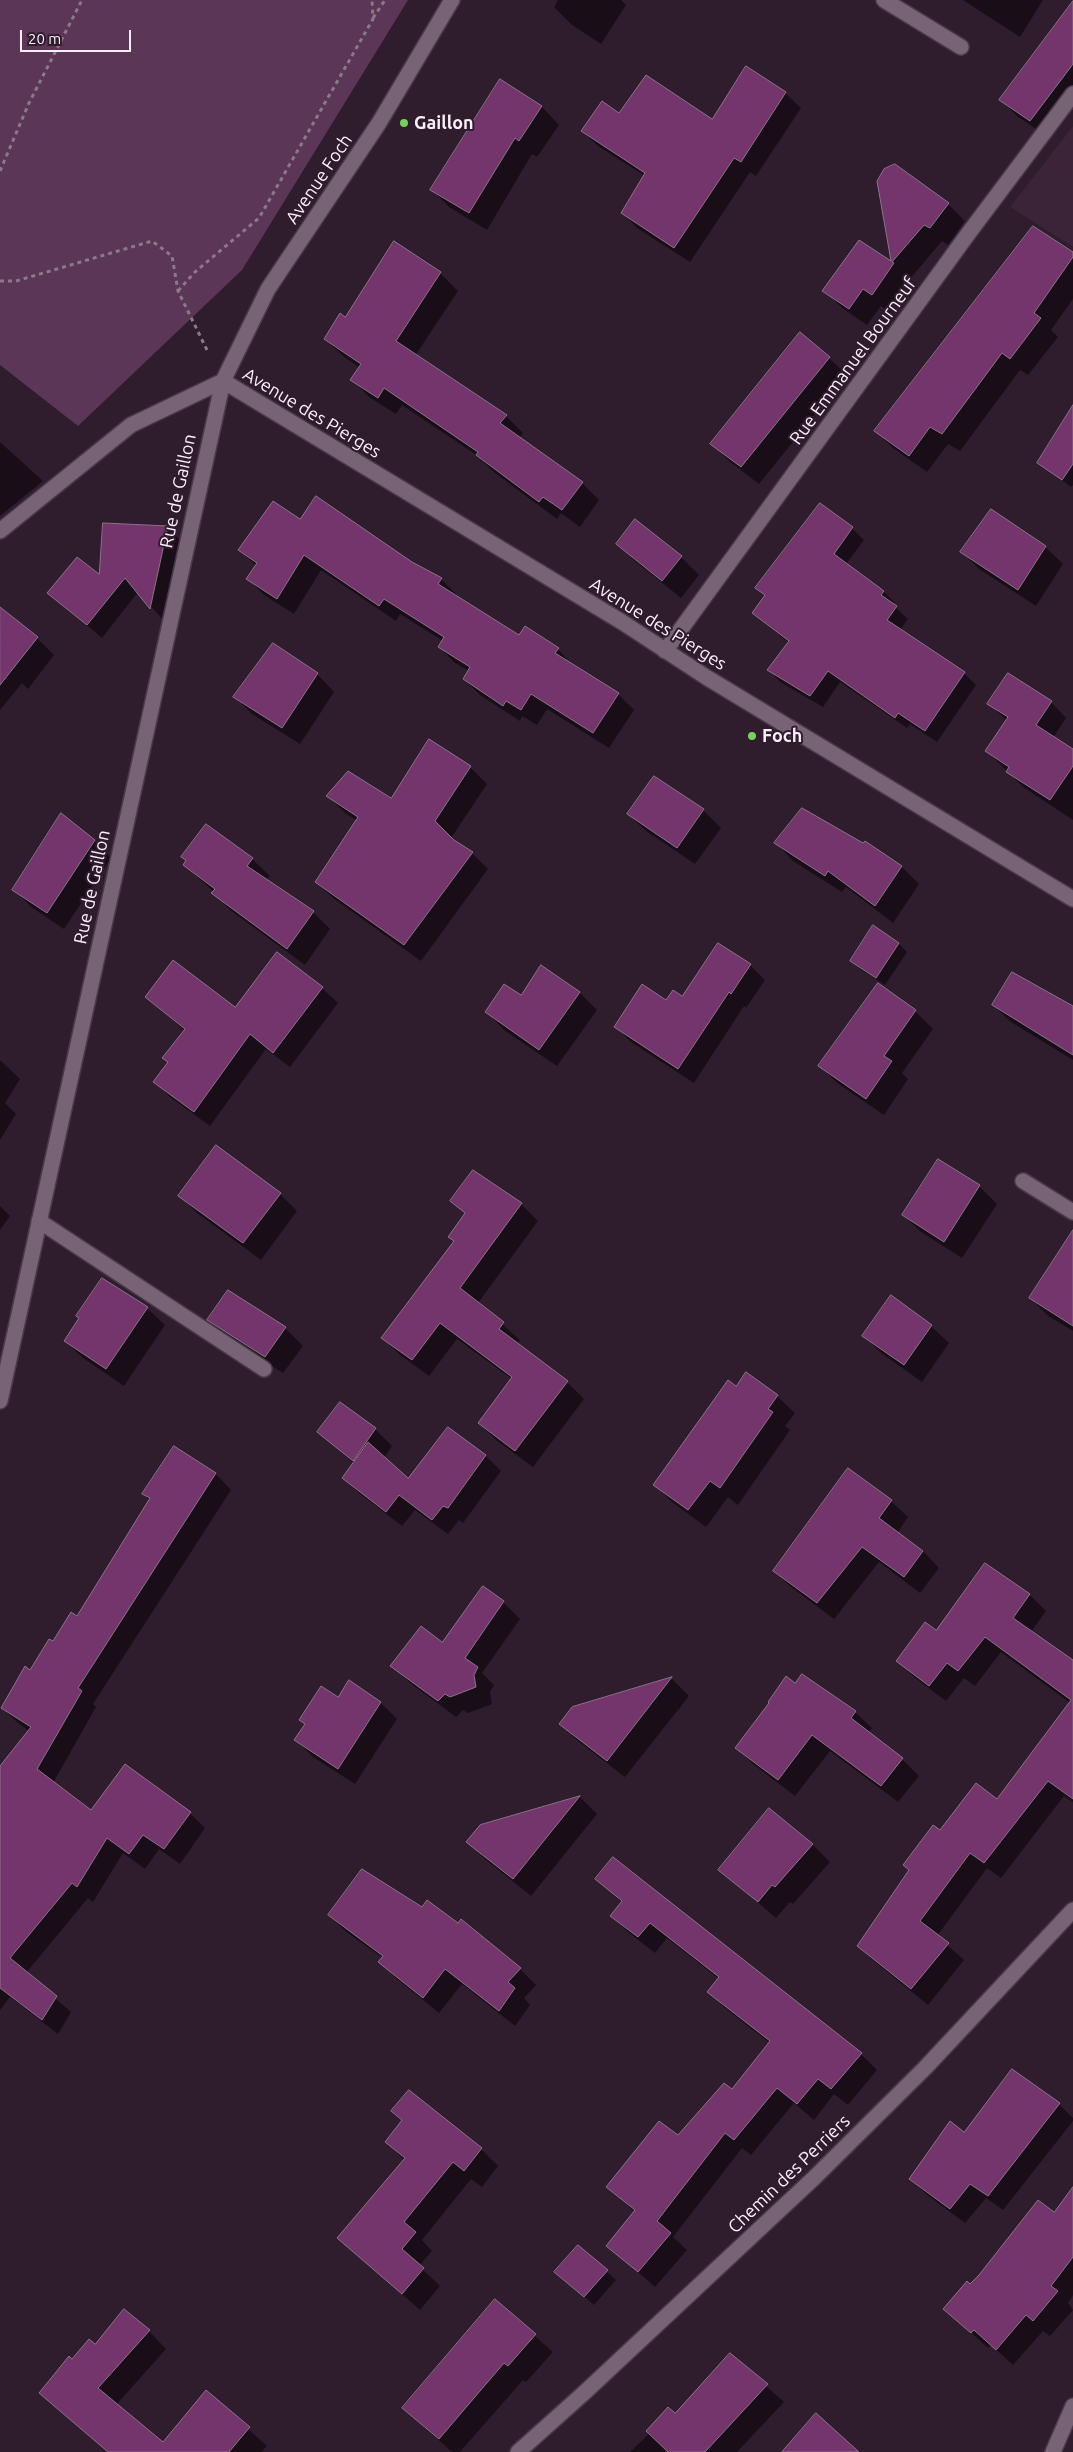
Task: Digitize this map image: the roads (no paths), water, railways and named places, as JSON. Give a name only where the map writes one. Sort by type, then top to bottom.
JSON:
[{"type":"street","name":"Avenue Foch","points":[[223,382],[268,289],[379,123],[452,0]]},
{"type":"street","points":[[884,0],[961,47]]},
{"type":"street","name":"Rue Emmanuel Bourneuf","points":[[665,651],[968,234],[1073,94]]},
{"type":"street","points":[[0,531],[131,425],[223,382]]},
{"type":"street","name":"Avenue des Pierges","points":[[223,382],[596,606],[665,651],[1073,900]]},
{"type":"street","name":"Rue de Gaillon","points":[[0,1401],[223,382]]},
{"type":"street","points":[[1023,1181],[1073,1212]]},
{"type":"street","points":[[39,1221],[264,1369]]},
{"type":"street","name":"Chemin des Perriers","points":[[518,2452],[584,2393],[815,2177],[925,2068],[1073,1910]]},
{"type":"street","points":[[1053,2452],[1073,2406]]},
{"type":"place","name":"Gaillon","points":[[404,123]]},
{"type":"place","name":"Foch","points":[[752,736]]}]
